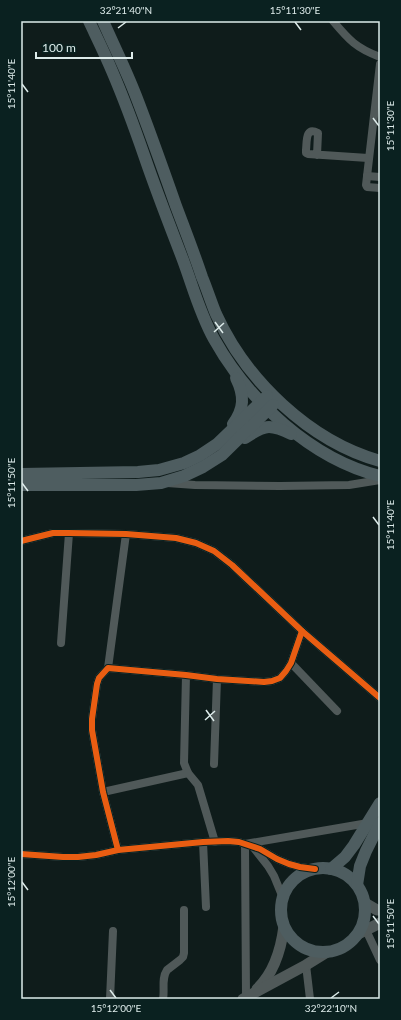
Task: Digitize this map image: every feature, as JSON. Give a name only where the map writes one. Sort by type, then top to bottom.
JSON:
[{"type":"main road","points":[[89,21],[112,72],[135,130],[202,313],[239,384],[242,394],[242,406],[239,416],[217,444]]},
{"type":"main road","points":[[102,21],[120,57],[135,95],[216,314],[237,351],[274,396],[311,428],[352,451],[380,461]]},
{"type":"main road","points":[[226,360],[265,406],[302,439]]},
{"type":"main road","points":[[218,457],[274,396]]},
{"type":"main road","points":[[21,474],[138,472],[159,470],[184,463],[199,456],[217,444],[265,406]]},
{"type":"main road","points":[[21,485],[136,485],[161,483],[184,476],[203,467],[249,435],[269,427],[282,429],[347,464],[380,476]]},
{"type":"main road","points":[[331,869],[345,857],[354,845],[380,803]]},
{"type":"main road","points":[[357,885],[360,866],[380,824]]},
{"type":"main road","points":[[362,932],[365,904],[357,885],[346,875],[331,869],[316,869],[305,872],[295,879],[288,887],[283,898],[281,917],[289,936],[306,949],[316,952],[336,950],[352,941],[362,932],[380,923]]},
{"type":"main road","points":[[365,904],[380,910]]},
{"type":"main road","points":[[247,997],[262,985],[278,957],[284,926]]},
{"type":"main road","points":[[247,997],[327,952]]},
{"type":"street","points":[[333,21],[353,43],[367,52],[380,57]]},
{"type":"street","points":[[380,64],[368,158],[366,186],[380,188]]},
{"type":"street","points":[[317,154],[368,158]]},
{"type":"street","points":[[367,176],[380,177]]},
{"type":"street","points":[[161,483],[195,485],[326,486],[349,485],[380,480]]},
{"type":"street","points":[[21,541],[53,533],[69,533],[126,534],[176,538],[196,543],[214,551],[232,565],[302,631],[380,698]]},
{"type":"street","points":[[61,642],[69,533]]},
{"type":"street","points":[[118,850],[103,792],[93,739],[92,719],[97,684],[99,678],[108,668],[126,534]]},
{"type":"street","points":[[108,668],[264,682],[272,681],[280,678],[286,672],[291,663],[302,631]]},
{"type":"street","points":[[291,663],[337,711]]},
{"type":"street","points":[[186,675],[184,763],[188,773],[198,785],[215,842]]},
{"type":"street","points":[[214,764],[217,678]]},
{"type":"street","points":[[103,792],[188,773]]},
{"type":"street","points":[[249,845],[368,823]]},
{"type":"street","points":[[21,854],[78,857],[96,856],[118,850],[228,841],[239,842],[260,849],[289,864],[316,869]]},
{"type":"street","points":[[203,842],[206,907]]},
{"type":"street","points":[[249,845],[271,871],[283,898]]},
{"type":"street","points":[[247,997],[249,845]]},
{"type":"street","points":[[163,999],[163,977],[167,970],[183,957],[184,953],[184,910]]},
{"type":"street","points":[[110,999],[113,931]]},
{"type":"street","points":[[362,932],[380,960]]},
{"type":"street","points":[[306,965],[310,999]]},
{"type":"cycle path","points":[[21,541],[53,533],[69,533],[126,534],[176,538],[196,543],[214,551],[232,565],[302,631],[380,698]]},
{"type":"cycle path","points":[[118,850],[103,792],[92,730],[92,719],[99,678],[108,668],[217,679],[264,682],[272,681],[280,678],[291,663],[302,631]]},
{"type":"cycle path","points":[[21,854],[78,857],[118,850],[228,841],[239,842],[260,849],[289,864],[315,869]]}]
